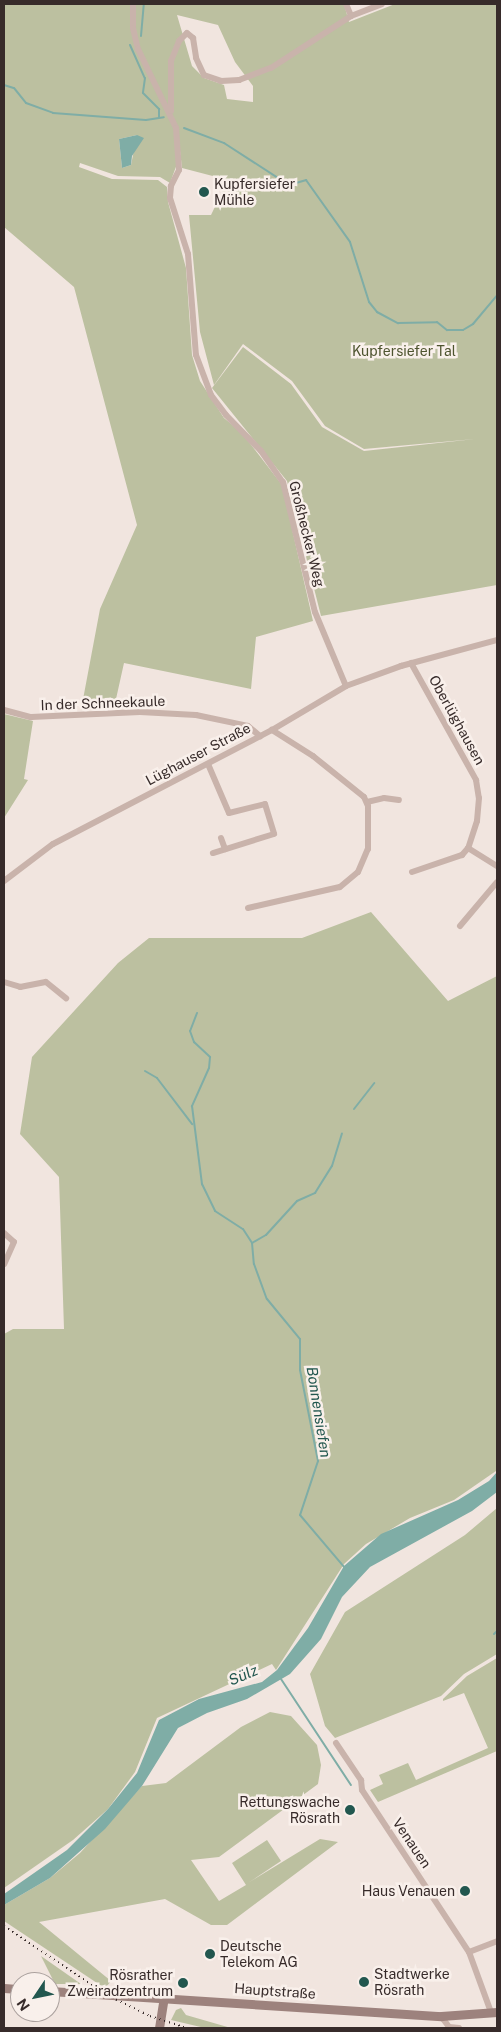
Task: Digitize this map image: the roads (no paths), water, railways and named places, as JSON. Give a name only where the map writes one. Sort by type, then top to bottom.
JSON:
[{"type":"main road","name":"Hauptstraße","points":[[60,1992],[164,1997],[441,2016],[494,2012]]},
{"type":"main road","points":[[159,2028],[164,1997]]},
{"type":"street","name":"Großhecker Weg","points":[[133,4],[133,28],[138,49],[171,112],[176,128],[179,170],[171,186],[170,198],[188,254],[196,355],[211,394],[226,415],[261,451],[283,482],[315,612],[346,686]]},
{"type":"street","points":[[346,4],[351,16]]},
{"type":"street","points":[[171,112],[171,61],[179,41],[187,33],[193,38],[196,58],[204,75],[221,81],[239,80],[271,68],[351,16],[382,4]]},
{"type":"street","name":"Lüghauser Straße","points":[[4,882],[53,844],[272,730],[346,686],[411,663],[497,640]]},
{"type":"street","name":"Oberlüghausen","points":[[411,663],[476,780],[479,798],[477,821],[468,848]]},
{"type":"street","name":"In der Schneekaule","points":[[4,710],[31,717],[140,712],[187,714],[248,726],[260,736]]},
{"type":"street","points":[[248,908],[322,893],[350,881],[365,861],[368,849],[367,802],[313,756],[272,730]]},
{"type":"street","points":[[208,764],[228,813],[265,804],[273,825],[274,834],[212,853]]},
{"type":"street","points":[[367,802],[384,798],[399,800]]},
{"type":"street","points":[[221,838],[225,849]]},
{"type":"street","points":[[412,872],[462,855],[468,848],[497,866]]},
{"type":"street","points":[[460,926],[497,882]]},
{"type":"street","points":[[4,982],[20,987],[46,982],[66,998]]},
{"type":"street","points":[[4,1232],[14,1242],[4,1264]]},
{"type":"street","name":"Venauen","points":[[336,1743],[361,1780],[362,1790],[469,1952],[494,2012]]},
{"type":"street","points":[[469,1952],[497,1941]]},
{"type":"street","points":[[441,2016],[449,2027],[459,2028]]},
{"type":"water","points":[[137,135],[144,138],[132,156],[131,165],[122,168],[119,139]]},
{"type":"water","points":[[497,1472],[497,1492],[472,1511],[370,1567],[342,1597],[321,1639],[290,1674],[247,1699],[207,1713],[178,1728],[142,1786],[105,1829],[50,1878],[4,1905],[4,1894],[67,1850],[108,1809],[137,1773],[159,1720],[199,1699],[262,1682],[277,1670],[308,1628],[344,1566],[381,1534],[458,1500],[489,1481]]},
{"type":"waterway","points":[[141,36],[144,4]]},
{"type":"waterway","points":[[130,45],[145,78],[143,93],[159,109],[159,117]]},
{"type":"waterway","points":[[4,85],[14,88],[26,103],[53,113],[146,120],[164,117]]},
{"type":"waterway","points":[[184,128],[224,143],[289,185],[306,180],[350,242],[369,302],[377,312],[398,323],[437,322],[447,330],[463,330],[473,324],[497,295]]},
{"type":"waterway","name":"Bonnensiefen","points":[[197,1013],[190,1031],[194,1042],[210,1057],[209,1068],[192,1106],[202,1184],[215,1211],[243,1229],[252,1243],[254,1264],[267,1299],[300,1339],[300,1370],[318,1461],[300,1515],[345,1568]]},
{"type":"waterway","points":[[145,1071],[157,1078],[192,1124]]},
{"type":"waterway","points":[[354,1109],[374,1083]]},
{"type":"waterway","points":[[252,1243],[266,1235],[297,1201],[315,1193],[332,1166],[342,1134]]},
{"type":"waterway","points":[[494,1634],[497,1631]]},
{"type":"waterway","points":[[281,1679],[351,1785]]},
{"type":"railway","points":[[4,1926],[107,1995],[150,2016],[186,2028]]},
{"type":"place","name":"Kupfersiefer Mühle","points":[[204,192]]},
{"type":"place","name":"Rettungswache Rösrath","points":[[350,1810]]},
{"type":"place","name":"Haus Venauen","points":[[465,1891]]},
{"type":"place","name":"Deutsche Telekom AG","points":[[210,1954]]},
{"type":"place","name":"Stadtwerke Rösrath","points":[[364,1982]]},
{"type":"place","name":"Rösrather Zweiradzentrum","points":[[183,1983]]},
{"type":"park label","name":"Kupfersiefer Tal","points":[[404,351]]},
{"type":"water label","name":"Sülz","points":[[243,1675]]}]
